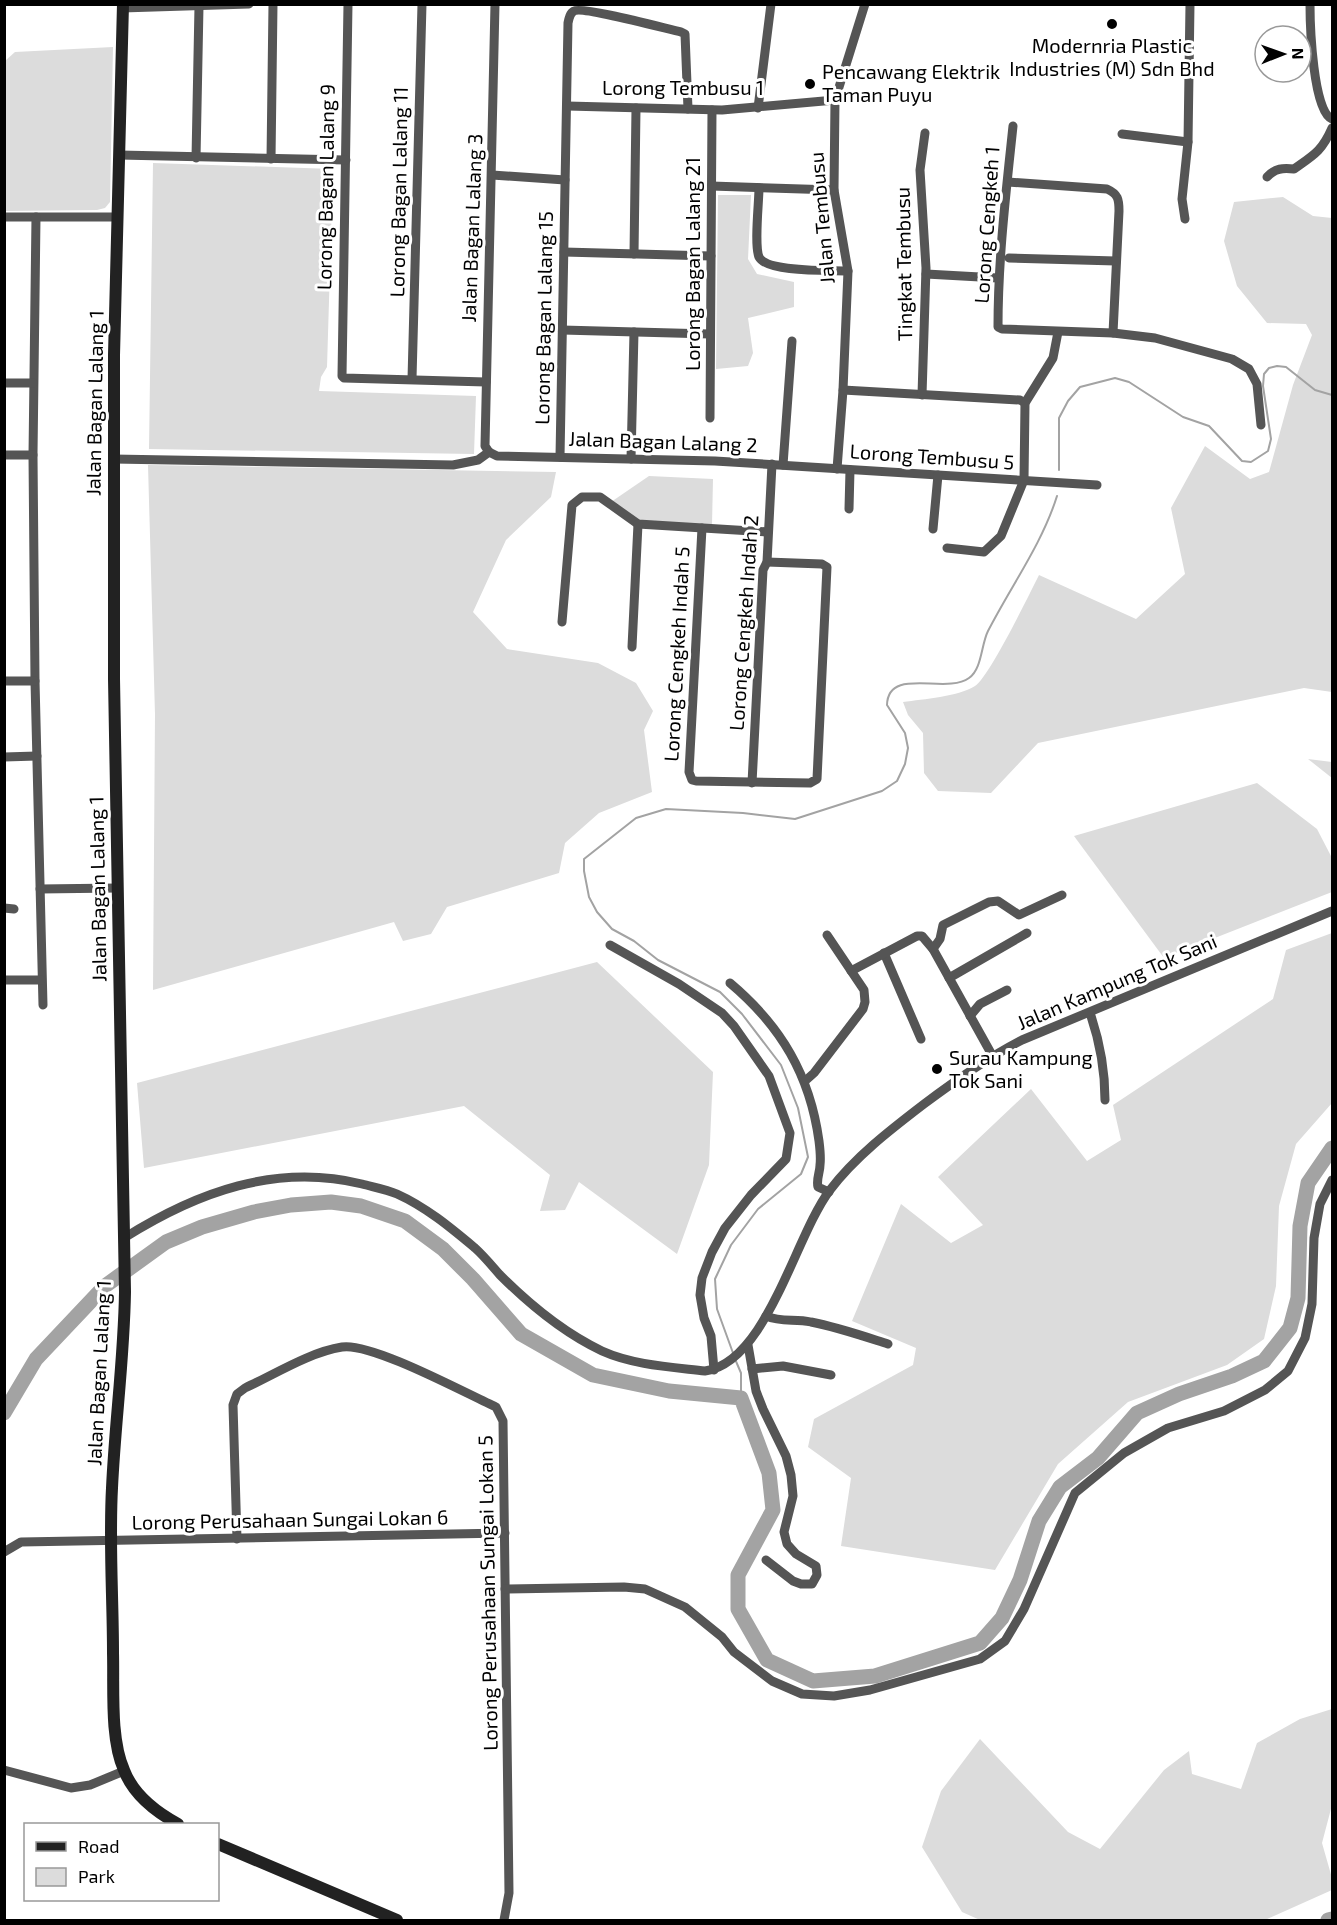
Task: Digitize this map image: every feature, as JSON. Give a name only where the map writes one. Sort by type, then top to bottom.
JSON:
[{"type":"main road","name":"Jalan Bagan Lalang 1","points":[[123,6],[113,459],[114,679],[124,1240],[123,1360],[112,1491],[116,1746],[124,1771],[136,1791],[165,1817],[176,1823]]},
{"type":"main road","points":[[219,1844],[397,1920]]},
{"type":"street","points":[[123,6],[249,4]]},
{"type":"street","points":[[271,159],[273,4]]},
{"type":"street","name":"Lorong Bagan Lalang 9","points":[[348,4],[340,371],[344,378],[412,380]]},
{"type":"street","name":"Lorong Bagan Lalang 11","points":[[412,380],[422,4]]},
{"type":"street","name":"Jalan Bagan Lalang 3","points":[[489,452],[485,446],[495,4]]},
{"type":"street","points":[[759,108],[771,4]]},
{"type":"street","name":"Jalan Tembusu","points":[[837,469],[848,271],[834,190],[835,100],[865,4]]},
{"type":"street","points":[[1185,219],[1182,199],[1188,142],[1190,4]]},
{"type":"street","points":[[1310,4],[1315,77],[1321,106],[1332,119]]},
{"type":"street","points":[[196,158],[198,6]]},
{"type":"street","name":"Lorong Bagan Lalang 15","points":[[560,457],[569,17],[579,9],[685,34],[688,109]]},
{"type":"street","name":"Lorong Tembusu 1","points":[[567,106],[712,110],[759,108],[835,100]]},
{"type":"street","points":[[634,254],[636,108]]},
{"type":"street","name":"Lorong Bagan Lalang 21","points":[[710,418],[712,110]]},
{"type":"street","name":"Lorong Cengkeh 1","points":[[1013,126],[998,278],[998,327],[1058,333]]},
{"type":"street","points":[[1267,177],[1272,171],[1283,168],[1294,169],[1316,154],[1326,143],[1332,128]]},
{"type":"street","name":"Tingkat Tembusu","points":[[922,395],[926,274],[920,170],[925,133]]},
{"type":"street","points":[[1122,134],[1188,142]]},
{"type":"street","points":[[119,156],[346,160]]},
{"type":"street","points":[[492,175],[564,180]]},
{"type":"street","points":[[1008,182],[1107,189],[1116,194],[1119,199],[1113,333]]},
{"type":"street","points":[[711,186],[834,190]]},
{"type":"street","points":[[759,188],[757,239],[758,256],[762,261],[776,267],[848,271]]},
{"type":"street","points":[[4,217],[117,217]]},
{"type":"street","points":[[36,217],[33,383],[35,681],[43,1005]]},
{"type":"street","points":[[564,252],[711,256]]},
{"type":"street","points":[[1009,258],[1116,261]]},
{"type":"street","points":[[926,274],[998,278]]},
{"type":"street","points":[[562,330],[710,334]]},
{"type":"street","points":[[631,459],[634,332]]},
{"type":"street","points":[[947,548],[984,552],[1001,536],[1024,480],[1025,403],[1053,358],[1058,333],[1113,333],[1155,338],[1232,359],[1249,369],[1257,384],[1261,425]]},
{"type":"street","points":[[783,465],[792,341]]},
{"type":"street","points":[[412,380],[486,382]]},
{"type":"street","points":[[4,383],[33,383]]},
{"type":"street","points":[[843,390],[1020,400],[1025,403]]},
{"type":"street","points":[[113,459],[453,465],[478,460],[489,452]]},
{"type":"street","name":"Jalan Bagan Lalang 2","points":[[489,452],[497,456],[772,464],[837,469]]},
{"type":"street","points":[[4,455],[33,455]]},
{"type":"street","name":"Lorong Cengkeh Indah 2","points":[[752,783],[772,464]]},
{"type":"street","name":"Lorong Tembusu 5","points":[[837,469],[1097,485]]},
{"type":"street","points":[[849,509],[850,470]]},
{"type":"street","points":[[933,530],[938,475]]},
{"type":"street","points":[[562,622],[572,505],[582,497],[600,497],[638,525],[768,532]]},
{"type":"street","points":[[632,647],[638,525]]},
{"type":"street","name":"Lorong Cengkeh Indah 5","points":[[702,528],[689,772],[692,780],[699,782],[752,783]]},
{"type":"street","points":[[752,783],[814,782],[818,771],[827,567],[822,564],[766,561]]},
{"type":"street","points":[[4,681],[35,681]]},
{"type":"street","points":[[4,757],[37,756]]},
{"type":"street","points":[[40,889],[117,888]]},
{"type":"street","points":[[933,949],[940,939],[943,925],[989,902],[998,901],[1019,915],[1062,895]]},
{"type":"street","name":"Jalan Kampung Tok Sani","points":[[719,1368],[746,1346],[766,1316],[829,1192],[848,1168],[900,1122],[992,1055],[1332,911]]},
{"type":"street","points":[[949,978],[1027,933]]},
{"type":"street","points":[[805,1081],[863,1009],[866,1002],[864,990],[827,935]]},
{"type":"street","points":[[851,971],[917,936],[922,936],[933,949],[992,1055]]},
{"type":"street","points":[[124,1240],[146,1224],[214,1193],[244,1183],[297,1176],[343,1180],[396,1193],[430,1212],[477,1250],[535,1308],[577,1337],[604,1352],[639,1362],[705,1371],[719,1368],[704,1318],[700,1295],[702,1278],[725,1228],[750,1195],[786,1159],[790,1133],[769,1076],[728,1020],[679,984],[610,945]]},
{"type":"street","points":[[884,953],[921,1039]]},
{"type":"street","points":[[4,980],[41,980]]},
{"type":"street","points":[[730,983],[765,1015],[795,1060],[805,1081],[817,1123],[820,1146],[818,1187],[829,1192]]},
{"type":"street","points":[[970,1016],[980,1004],[1007,990]]},
{"type":"street","points":[[1090,1013],[1099,1039],[1105,1072],[1105,1100]]},
{"type":"street","points":[[505,1589],[624,1587],[645,1589],[685,1607],[722,1637],[735,1652],[772,1681],[802,1694],[834,1696],[870,1690],[980,1659],[1005,1641],[1024,1609],[1075,1493],[1124,1453],[1167,1428],[1224,1411],[1265,1390],[1288,1371],[1305,1338],[1312,1304],[1314,1239],[1320,1204],[1332,1180]]},
{"type":"street","points":[[766,1316],[777,1321],[811,1322],[888,1344]]},
{"type":"street","name":"Lorong Perusahaan Sungai Lokan 5","points":[[237,1539],[233,1405],[237,1394],[325,1350],[346,1346],[372,1350],[496,1407],[503,1421],[505,1533],[509,1893],[504,1920]]},
{"type":"street","points":[[746,1346],[763,1409],[786,1456],[791,1475],[793,1496],[784,1532],[787,1544],[796,1554],[816,1566],[817,1575],[812,1584],[801,1584],[766,1560]]},
{"type":"street","points":[[752,1369],[783,1366],[831,1375]]},
{"type":"street","name":"Lorong Perusahaan Sungai Lokan 6","points":[[4,1552],[21,1542],[505,1533]]},
{"type":"street","points":[[4,1770],[71,1788],[90,1785],[124,1771]]},
{"type":"green space","points":[[113,47],[110,202],[105,208],[97,210],[5,211],[5,61],[15,52]]},
{"type":"green space","points":[[153,163],[333,169],[327,367],[321,377],[319,391],[476,396],[474,454],[149,449]]},
{"type":"green space","points":[[718,195],[751,195],[748,259],[757,274],[794,282],[794,307],[748,318],[753,353],[748,366],[716,369]]},
{"type":"green space","points":[[1283,197],[1313,216],[1332,218],[1332,692],[1304,688],[1038,743],[991,793],[938,791],[924,773],[923,733],[908,715],[903,702],[950,695],[975,686],[990,668],[1039,575],[1136,619],[1185,574],[1171,508],[1205,446],[1250,479],[1269,472],[1293,385],[1312,335],[1306,324],[1267,323],[1237,286],[1224,241],[1234,202]]},
{"type":"green space","points":[[148,465],[556,472],[551,497],[506,540],[473,612],[507,649],[598,663],[636,683],[653,711],[644,730],[652,792],[599,813],[565,843],[559,873],[447,907],[431,934],[403,941],[394,922],[153,990],[155,714]]},
{"type":"green space","points":[[649,476],[713,479],[712,525],[640,522],[611,502]]},
{"type":"green space","points":[[1308,759],[1332,762],[1332,778]]},
{"type":"green space","points":[[1257,783],[1317,829],[1332,858],[1332,892],[1164,958],[1074,836]]},
{"type":"green space","points":[[1332,933],[1332,1103],[1296,1144],[1279,1206],[1276,1286],[1264,1339],[1227,1365],[1128,1402],[1058,1464],[995,1570],[841,1546],[851,1478],[808,1447],[814,1419],[913,1365],[916,1348],[852,1321],[901,1204],[951,1243],[983,1225],[938,1177],[1031,1089],[1087,1161],[1121,1140],[1113,1105],[1273,999],[1286,950]]},
{"type":"green space","points":[[597,962],[713,1072],[709,1165],[677,1254],[579,1182],[565,1210],[540,1211],[550,1175],[464,1106],[144,1168],[137,1083]]},
{"type":"green space","points":[[1332,1709],[1332,1805],[1322,1843],[1332,1878],[1332,1890],[1265,1920],[980,1920],[962,1912],[922,1847],[941,1791],[980,1739],[1068,1832],[1100,1849],[1164,1770],[1189,1751],[1192,1774],[1241,1789],[1257,1743],[1300,1719]]},
{"type":"waterway","points":[[1059,470],[1059,418],[1068,401],[1080,387],[1115,378],[1129,382],[1183,417],[1209,426],[1242,461],[1251,462],[1268,451],[1271,439],[1263,386],[1264,374],[1269,368],[1286,367],[1315,390],[1332,395]]},
{"type":"waterway","points":[[733,1353],[717,1309],[715,1279],[731,1245],[758,1209],[801,1174],[808,1157],[798,1108],[781,1065],[742,1014],[720,992],[658,960],[634,941],[612,929],[597,912],[589,897],[584,859],[636,818],[666,809],[743,813],[795,819],[882,791],[897,781],[905,764],[908,748],[905,733],[887,705],[890,693],[897,687],[907,684],[947,684],[959,682],[973,674],[979,663],[988,631],[1035,548],[1057,496]]},
{"type":"waterway","points":[[4,1413],[36,1359],[105,1286],[166,1242],[202,1227],[254,1212],[291,1205],[331,1202],[361,1206],[405,1221],[443,1249],[473,1279],[521,1334],[593,1375],[669,1391],[741,1398],[769,1473],[773,1510],[738,1575],[738,1609],[767,1660],[813,1681],[875,1676],[980,1643],[1002,1618],[1020,1580],[1039,1521],[1060,1487],[1098,1458],[1137,1413],[1264,1361],[1290,1328],[1298,1298],[1300,1226],[1308,1183],[1332,1148]]},
{"type":"waterway","points":[[735,1359],[741,1373],[741,1398]]},
{"type":"waterway","points":[[1328,1920],[1332,1919]]},
{"type":"place","name":"Modernria Plastic Industries (M) Sdn Bhd","points":[[1112,24]]},
{"type":"place","name":"Pencawang Elektrik Taman Puyu","points":[[810,84]]},
{"type":"place","name":"Surau Kampung Tok Sani","points":[[937,1069]]}]
